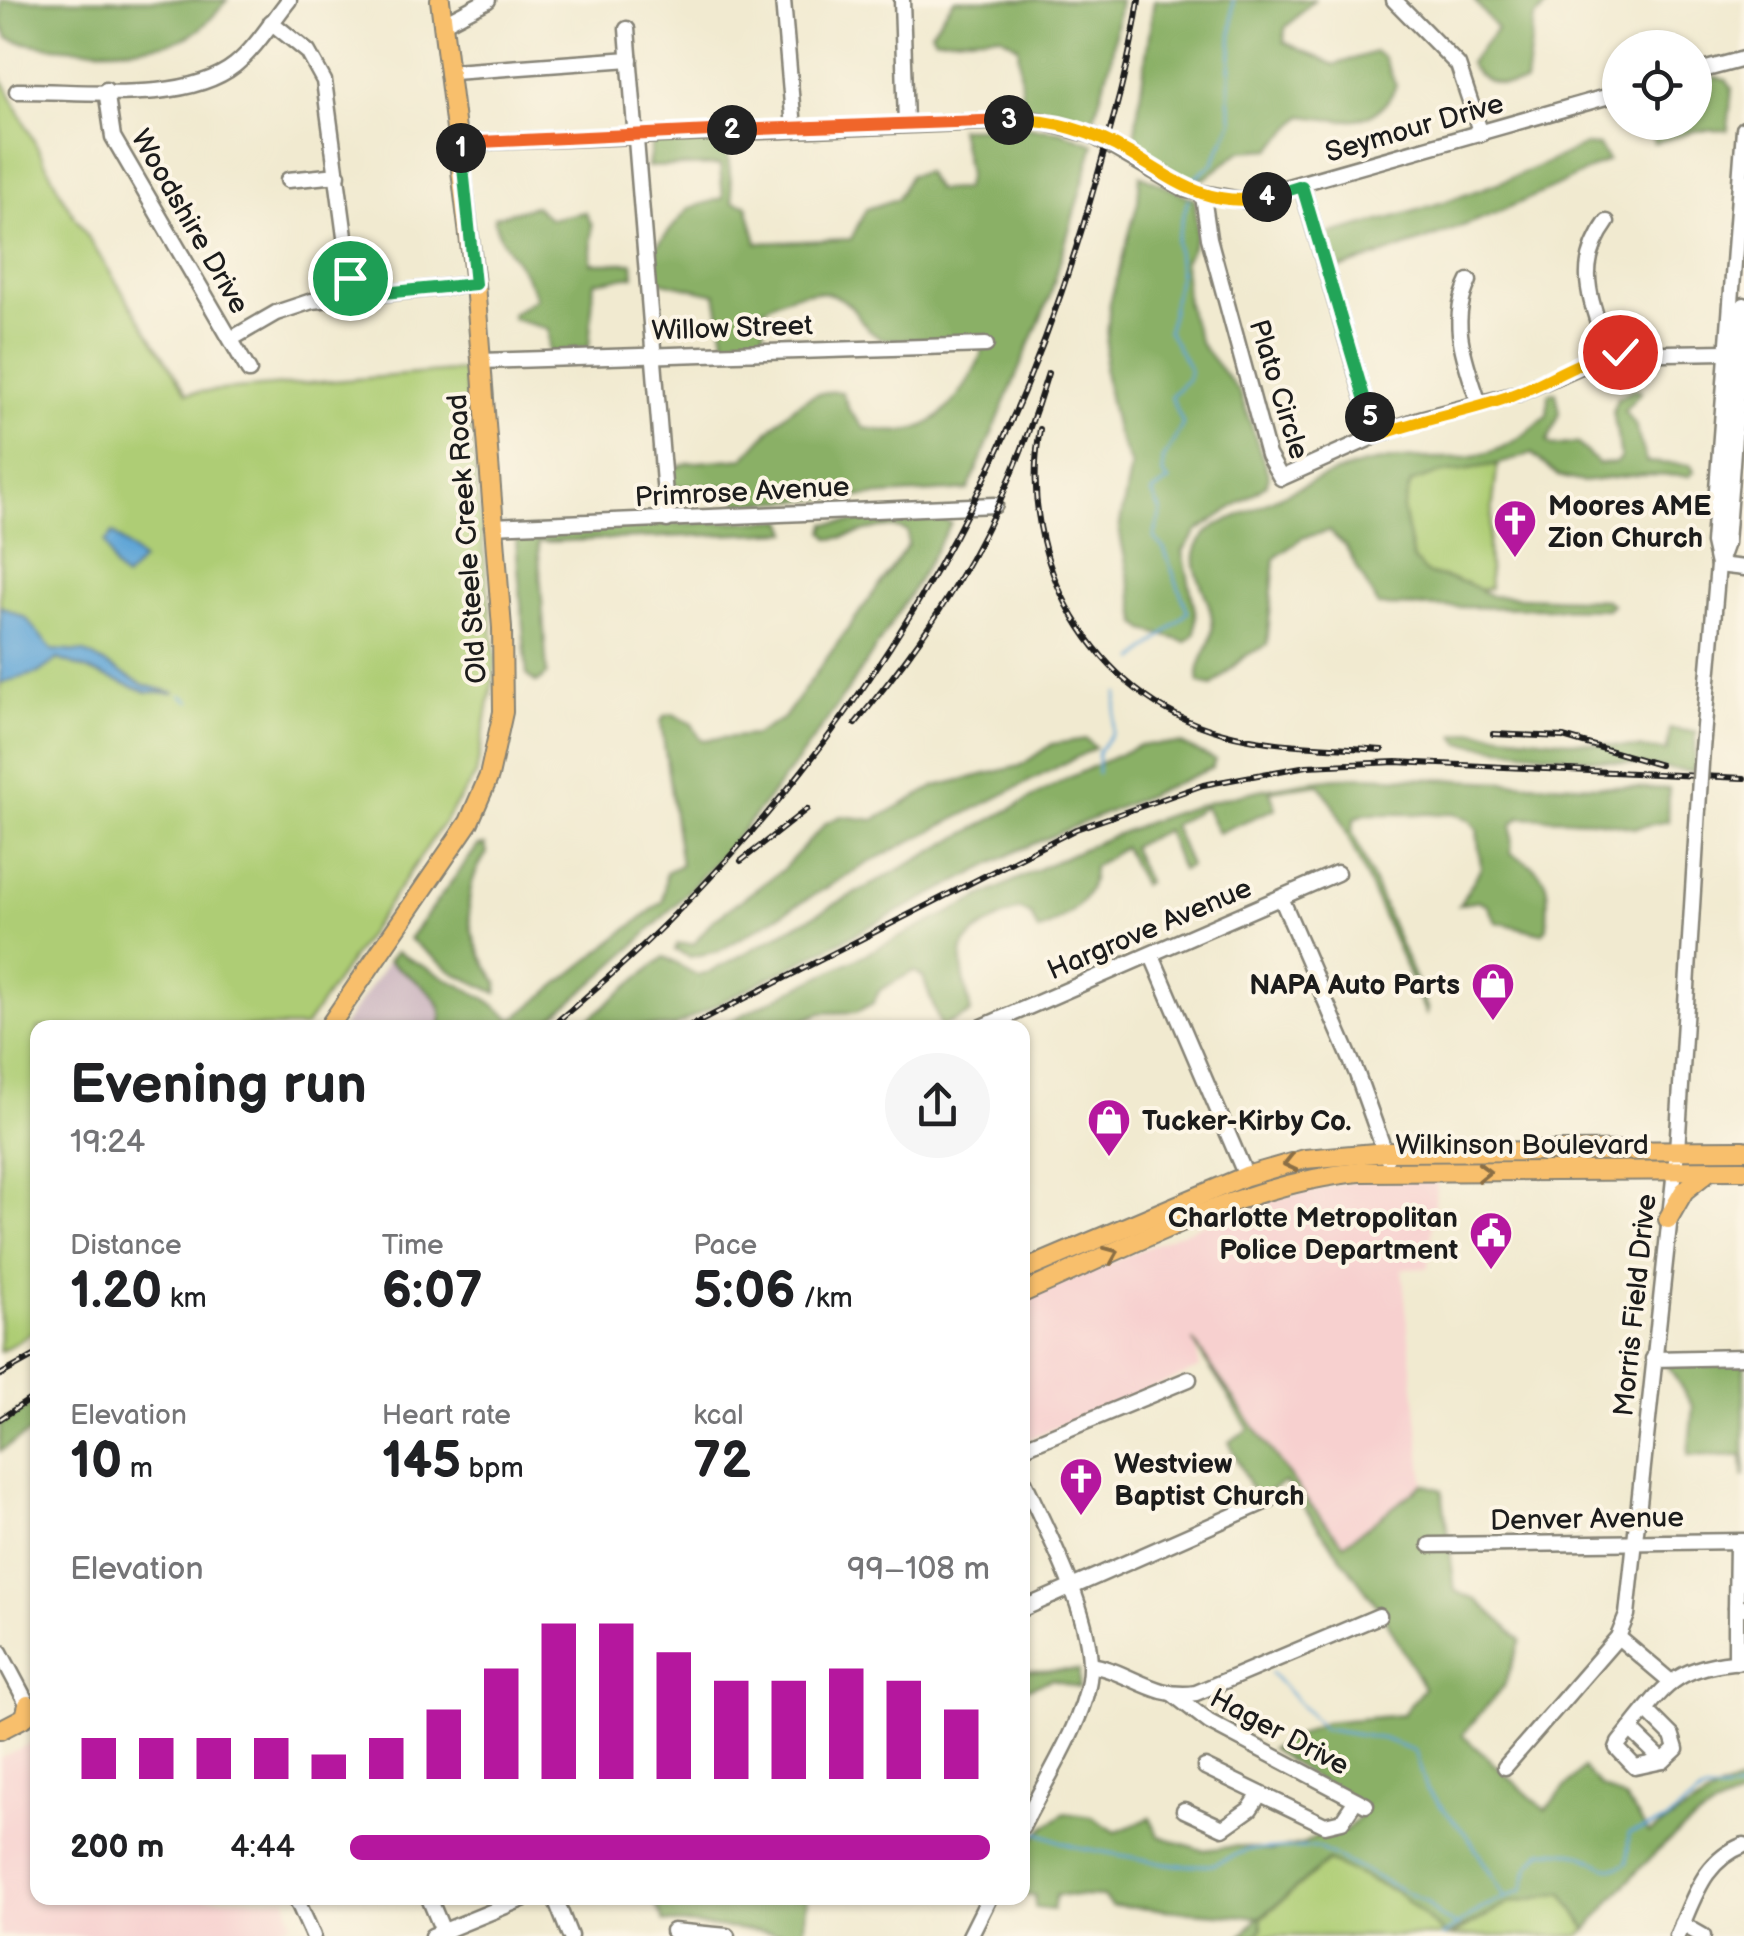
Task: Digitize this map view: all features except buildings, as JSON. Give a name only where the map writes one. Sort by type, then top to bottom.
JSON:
[{"type":"main road","name":"Old Steele Creek Road","points":[[334,1020],[446,860],[489,776],[505,690],[475,284],[453,72],[440,0]]},
{"type":"main road","name":"Wilkinson Boulevard","points":[[1030,1268],[1246,1176],[1306,1159],[1387,1152],[1744,1150]]},
{"type":"main road","points":[[1668,1219],[1684,1191],[1709,1170]]},
{"type":"main road","name":"Wilkinson Boulevard","points":[[1030,1291],[1278,1186],[1335,1174],[1744,1170]]},
{"type":"main road","points":[[0,1718],[30,1703]]},
{"type":"main road","points":[[0,1730],[25,1717],[30,1708]]},
{"type":"main road","points":[[0,1742],[30,1727]]},
{"type":"street","points":[[18,91],[168,90],[205,82],[236,63],[289,0]]},
{"type":"street","points":[[446,22],[488,0]]},
{"type":"street","points":[[783,0],[794,128]]},
{"type":"street","points":[[902,0],[906,124]]},
{"type":"street","points":[[1394,0],[1458,65],[1481,134]]},
{"type":"street","points":[[271,22],[308,52],[328,96],[353,296]]},
{"type":"street","points":[[627,29],[667,520]]},
{"type":"street","points":[[453,72],[630,59]]},
{"type":"street","points":[[1712,67],[1744,59]]},
{"type":"street","name":"Woodshire Drive","points":[[106,90],[113,137],[249,371]]},
{"type":"street","name":"Seymour Drive","points":[[460,143],[906,124],[1050,122],[1092,135],[1203,196],[1242,200],[1602,98]]},
{"type":"street","name":"Morris Field Drive","points":[[1718,565],[1713,543],[1744,128]]},
{"type":"street","points":[[288,180],[338,175]]},
{"type":"street","points":[[1302,186],[1376,436],[1516,394],[1608,354],[1727,352]]},
{"type":"street","name":"Plato Circle","points":[[1203,196],[1210,238],[1275,473],[1286,477],[1376,436]]},
{"type":"street","points":[[1607,222],[1586,263],[1587,282],[1608,354]]},
{"type":"street","points":[[1469,281],[1459,303],[1458,332],[1479,404]]},
{"type":"street","points":[[231,339],[289,307],[353,296],[475,284]]},
{"type":"street","name":"Morris Field Drive","points":[[1506,1768],[1618,1638],[1627,1616],[1677,1151],[1702,749],[1718,565],[1726,543],[1744,305]]},
{"type":"street","name":"Willow Street","points":[[480,361],[986,345]]},
{"type":"street","name":"Primrose Avenue","points":[[492,526],[995,505]]},
{"type":"street","points":[[1718,565],[1744,568]]},
{"type":"street","name":"Hargrove Avenue","points":[[999,1020],[1337,874]]},
{"type":"street","points":[[1282,900],[1387,1152],[1387,1172]]},
{"type":"street","points":[[1152,956],[1246,1176]]},
{"type":"street","points":[[1654,1358],[1744,1357]]},
{"type":"street","points":[[1030,1445],[1189,1379]]},
{"type":"street","points":[[1030,1496],[1069,1588],[1090,1665],[1083,1700],[1030,1810]]},
{"type":"street","points":[[1030,1605],[1270,1500]]},
{"type":"street","points":[[1646,1710],[1676,1744],[1663,1761],[1636,1767],[1617,1748],[1630,1728],[1670,1681],[1704,1664],[1740,1662],[1740,1542]]},
{"type":"street","name":"Denver Avenue","points":[[1430,1545],[1740,1542]]},
{"type":"street","points":[[1174,1695],[1211,1689],[1379,1616]]},
{"type":"street","points":[[1618,1638],[1670,1681]]},
{"type":"street","points":[[0,1652],[30,1697]]},
{"type":"street","name":"Hager Drive","points":[[1090,1665],[1174,1695],[1209,1722],[1361,1802],[1344,1819],[1329,1826],[1260,1794]]},
{"type":"street","points":[[1630,1728],[1663,1761]]},
{"type":"street","points":[[1184,1810],[1223,1828],[1250,1810],[1260,1794],[1205,1767]]},
{"type":"street","points":[[1703,1936],[1680,1930],[1703,1878],[1720,1859],[1744,1846]]},
{"type":"street","points":[[299,1905],[313,1936]]},
{"type":"street","points":[[431,1905],[440,1934],[508,1905]]},
{"type":"street","points":[[558,1905],[570,1936]]},
{"type":"street","points":[[970,1936],[985,1905]]},
{"type":"street","points":[[673,1930],[727,1936]]},
{"type":"shaded area","points":[[388,961],[437,998],[443,1019],[443,1020],[347,1020]]},
{"type":"shaded area","points":[[1437,1180],[1428,1268],[1402,1269],[1424,1484],[1344,1544],[1307,1501],[1195,1344],[1200,1368],[1030,1438],[1030,1296],[1251,1204],[1355,1181]]},
{"type":"shaded area","points":[[30,1743],[30,1905],[288,1905],[292,1922],[264,1936],[0,1936],[0,1758]]},
{"type":"green space","points":[[1,0],[227,0],[187,37],[149,46],[98,49],[46,46],[8,38],[2,25]]},
{"type":"green space","points":[[954,0],[1120,0],[1111,60],[1093,121],[1060,109],[1023,109],[1018,46],[1000,35],[936,39],[931,32]]},
{"type":"green space","points":[[1154,0],[1314,0],[1285,28],[1284,42],[1334,65],[1375,52],[1383,57],[1396,85],[1380,109],[1369,115],[1345,120],[1303,116],[1271,149],[1241,151],[1204,179],[1185,178],[1142,149],[1135,132]]},
{"type":"green space","points":[[1474,0],[1552,0],[1534,19],[1526,83],[1494,83],[1480,76],[1469,63],[1497,29]]},
{"type":"green space","points":[[0,75],[66,203],[187,393],[464,370],[496,663],[476,775],[310,1020],[30,1020],[30,1333],[0,1352]]},
{"type":"green space","points":[[1712,77],[1727,80],[1732,88],[1728,130],[1712,130]]},
{"type":"green space","points":[[1027,127],[1060,131],[1094,144],[1050,296],[968,490],[738,504],[733,486],[674,487],[670,470],[687,463],[744,458],[799,403],[827,392],[842,392],[849,410],[864,428],[900,431],[921,427],[958,396],[982,352],[976,340],[882,339],[839,297],[817,292],[793,295],[763,309],[765,343],[725,344],[716,294],[658,281],[655,248],[689,208],[723,198],[720,165],[648,167],[652,143],[726,139],[733,202],[747,205],[757,243],[851,239],[866,209],[897,199],[910,175],[925,172],[936,190],[964,189],[968,174],[959,128]]},
{"type":"green space","points":[[1585,145],[1599,146],[1608,160],[1473,222],[1332,271],[1323,236],[1457,198]]},
{"type":"green space","points":[[1140,175],[1194,199],[1195,239],[1184,261],[1187,304],[1200,343],[1240,393],[1269,477],[1266,485],[1198,531],[1183,551],[1196,616],[1195,634],[1186,642],[1145,630],[1138,624],[1119,529],[1131,466],[1116,431],[1104,371],[1110,303],[1138,202]]},
{"type":"green space","points":[[535,206],[550,219],[585,212],[592,225],[591,263],[633,263],[634,276],[594,282],[589,347],[549,353],[548,329],[513,319],[512,314],[536,298],[500,237],[494,217]]},
{"type":"green space","points":[[1634,389],[1641,392],[1624,411],[1635,424],[1646,462],[1691,465],[1694,472],[1689,476],[1638,475],[1582,482],[1558,476],[1531,453],[1411,483],[1403,510],[1413,559],[1426,573],[1467,583],[1491,596],[1606,600],[1612,604],[1607,609],[1378,606],[1345,546],[1329,531],[1302,538],[1275,558],[1267,645],[1245,656],[1212,686],[1199,683],[1199,669],[1212,632],[1212,616],[1198,576],[1196,551],[1217,525],[1315,480],[1356,466],[1485,454],[1525,434],[1547,415],[1549,394],[1556,392],[1560,413],[1547,442],[1553,446],[1577,443],[1598,464],[1615,463],[1621,458],[1613,411],[1617,398]]},
{"type":"green space","points":[[1498,461],[1488,546],[1490,588],[1426,600],[1383,473]]},
{"type":"green space","points":[[934,516],[951,523],[866,664],[770,796],[718,858],[662,918],[548,1020],[513,1020],[663,901],[666,872],[681,865],[661,722],[664,716],[673,714],[692,724],[701,740],[754,735],[784,718],[908,545],[908,532],[889,527],[830,539],[824,532],[826,524]]},
{"type":"green space","points":[[784,520],[789,532],[538,542],[547,674],[537,683],[527,676],[515,529]]},
{"type":"green space","points":[[1670,729],[1696,732],[1694,772],[1460,743],[1455,736],[1474,731],[1667,751]]},
{"type":"green space","points":[[1086,739],[1095,748],[870,862],[719,951],[690,957],[675,950],[677,944],[694,944],[712,921],[781,871],[826,823],[841,816],[874,820],[936,786],[1020,766],[1052,744]]},
{"type":"green space","points":[[1181,744],[1215,760],[1212,768],[1019,850],[687,1020],[588,1020],[664,957],[697,975],[710,972],[1070,777],[1140,745]]},
{"type":"green space","points":[[1362,776],[1669,789],[1668,821],[1634,828],[1595,820],[1520,817],[1512,824],[1511,853],[1534,868],[1545,882],[1547,928],[1542,933],[1496,922],[1487,905],[1478,900],[1459,905],[1481,868],[1477,829],[1469,819],[1453,814],[1365,814],[1355,818],[1352,831],[1428,1010],[1426,1014],[1336,809],[1319,784],[1270,791],[1276,808],[1218,833],[1205,807],[1173,825],[1190,866],[1181,870],[1166,830],[1131,847],[1147,882],[1142,885],[1124,847],[1093,867],[1084,899],[1059,920],[1038,931],[1031,915],[1019,909],[981,929],[970,937],[962,957],[971,1013],[956,1020],[938,1020],[923,977],[914,971],[880,990],[873,1003],[856,1012],[820,1013],[804,1020],[733,1020],[1096,843],[1197,806],[1304,782]]},
{"type":"green space","points":[[485,845],[487,853],[471,886],[470,919],[479,951],[498,983],[497,993],[454,973],[409,939],[478,846]]},
{"type":"green space","points":[[396,952],[486,999],[513,1020],[441,1020],[434,997],[388,961]]},
{"type":"green space","points":[[1193,1341],[1307,1501],[1344,1544],[1424,1484],[1442,1490],[1455,1591],[1477,1600],[1521,1640],[1504,1686],[1462,1735],[1545,1810],[1583,1768],[1601,1787],[1625,1799],[1649,1833],[1722,1789],[1744,1782],[1744,1797],[1722,1805],[1678,1833],[1619,1891],[1587,1930],[1563,1893],[1510,1903],[1447,1936],[1397,1892],[1328,1861],[1261,1917],[1262,1929],[1255,1936],[1241,1936],[1259,1917],[1111,1906],[1103,1897],[1056,1895],[1053,1910],[1035,1908],[1035,1895],[1030,1895],[1030,1844],[1041,1830],[1065,1813],[1092,1817],[1116,1832],[1150,1818],[1159,1836],[1202,1850],[1237,1846],[1270,1851],[1305,1843],[1321,1833],[1345,1831],[1364,1811],[1271,1749],[1324,1722],[1402,1715],[1424,1688],[1381,1611],[1285,1482],[1256,1499],[1229,1442],[1249,1429]]},
{"type":"green space","points":[[1667,1364],[1744,1364],[1744,1478],[1742,1456],[1688,1455],[1693,1407]]},
{"type":"green space","points":[[30,1405],[30,1432],[0,1451],[0,1425]]},
{"type":"green space","points":[[1079,1670],[1079,1688],[1052,1679],[1030,1687],[1030,1671]]},
{"type":"green space","points":[[1328,1861],[1397,1892],[1447,1936],[1241,1936]]},
{"type":"green space","points":[[1563,1893],[1587,1930],[1579,1936],[1452,1936],[1510,1903]]},
{"type":"green space","points":[[656,1905],[806,1905],[803,1935],[664,1922]]},
{"type":"water","points":[[113,533],[142,560],[125,579],[115,569],[105,542]]},
{"type":"water","points":[[0,606],[26,618],[52,650],[84,652],[144,685],[175,693],[147,692],[58,659],[38,673],[0,683]]},
{"type":"waterway","points":[[1193,180],[1213,163],[1233,120],[1229,100],[1233,0]]},
{"type":"waterway","points":[[1136,660],[1188,612],[1164,549],[1154,538],[1161,512],[1152,493],[1169,481],[1163,475],[1163,460],[1183,424],[1171,396],[1188,379],[1190,370],[1168,331],[1179,273],[1176,241],[1188,200]]},
{"type":"waterway","points":[[1098,773],[1098,752],[1112,733],[1118,693]]},
{"type":"waterway","points":[[181,695],[190,701]]},
{"type":"waterway","points":[[1271,1673],[1323,1729],[1384,1739],[1415,1751],[1427,1790],[1469,1838],[1505,1897]]},
{"type":"waterway","points":[[1442,1936],[1484,1907],[1523,1890],[1529,1866],[1543,1851],[1575,1853],[1608,1867],[1620,1866],[1627,1863],[1629,1833],[1665,1822],[1702,1793],[1744,1790]]},
{"type":"waterway","points":[[1036,1832],[1072,1846],[1173,1865],[1211,1865],[1247,1850],[1316,1847],[1426,1902],[1440,1917],[1458,1926]]},
{"type":"railway","points":[[558,1020],[647,941],[737,849],[818,750],[891,646],[955,536],[1011,422],[1058,302],[1115,111],[1139,0]]},
{"type":"railway","points":[[855,724],[919,641],[971,559],[1013,471],[1048,373]]},
{"type":"railway","points":[[1040,429],[1036,478],[1040,526],[1053,573],[1073,617],[1101,656],[1136,689],[1177,715],[1242,738],[1382,750]]},
{"type":"railway","points":[[1493,734],[1563,737],[1660,765]]},
{"type":"railway","points":[[703,1020],[1076,829],[1203,785],[1307,766],[1396,762],[1744,778]]},
{"type":"railway","points":[[741,861],[807,809]]},
{"type":"railway","points":[[0,1375],[30,1358]]},
{"type":"railway","points":[[0,1419],[30,1399]]},
{"type":"place","name":"Moores AME Zion Church","points":[[1515,559]]},
{"type":"place","name":"NAPA Auto Parts","points":[[1493,1022]]},
{"type":"place","name":"Tucker-Kirby Co.","points":[[1109,1158]]},
{"type":"place","name":"Charlotte Metropolitan Police Department","points":[[1491,1271]]},
{"type":"place","name":"Westview Baptist Church","points":[[1081,1517]]},
{"type":"route","points":[[350,278],[353,296],[475,284],[460,143],[1036,120],[1092,135],[1203,196],[1242,200],[1302,186],[1376,436],[1420,419],[1516,394],[1588,360],[1620,352]]}]
